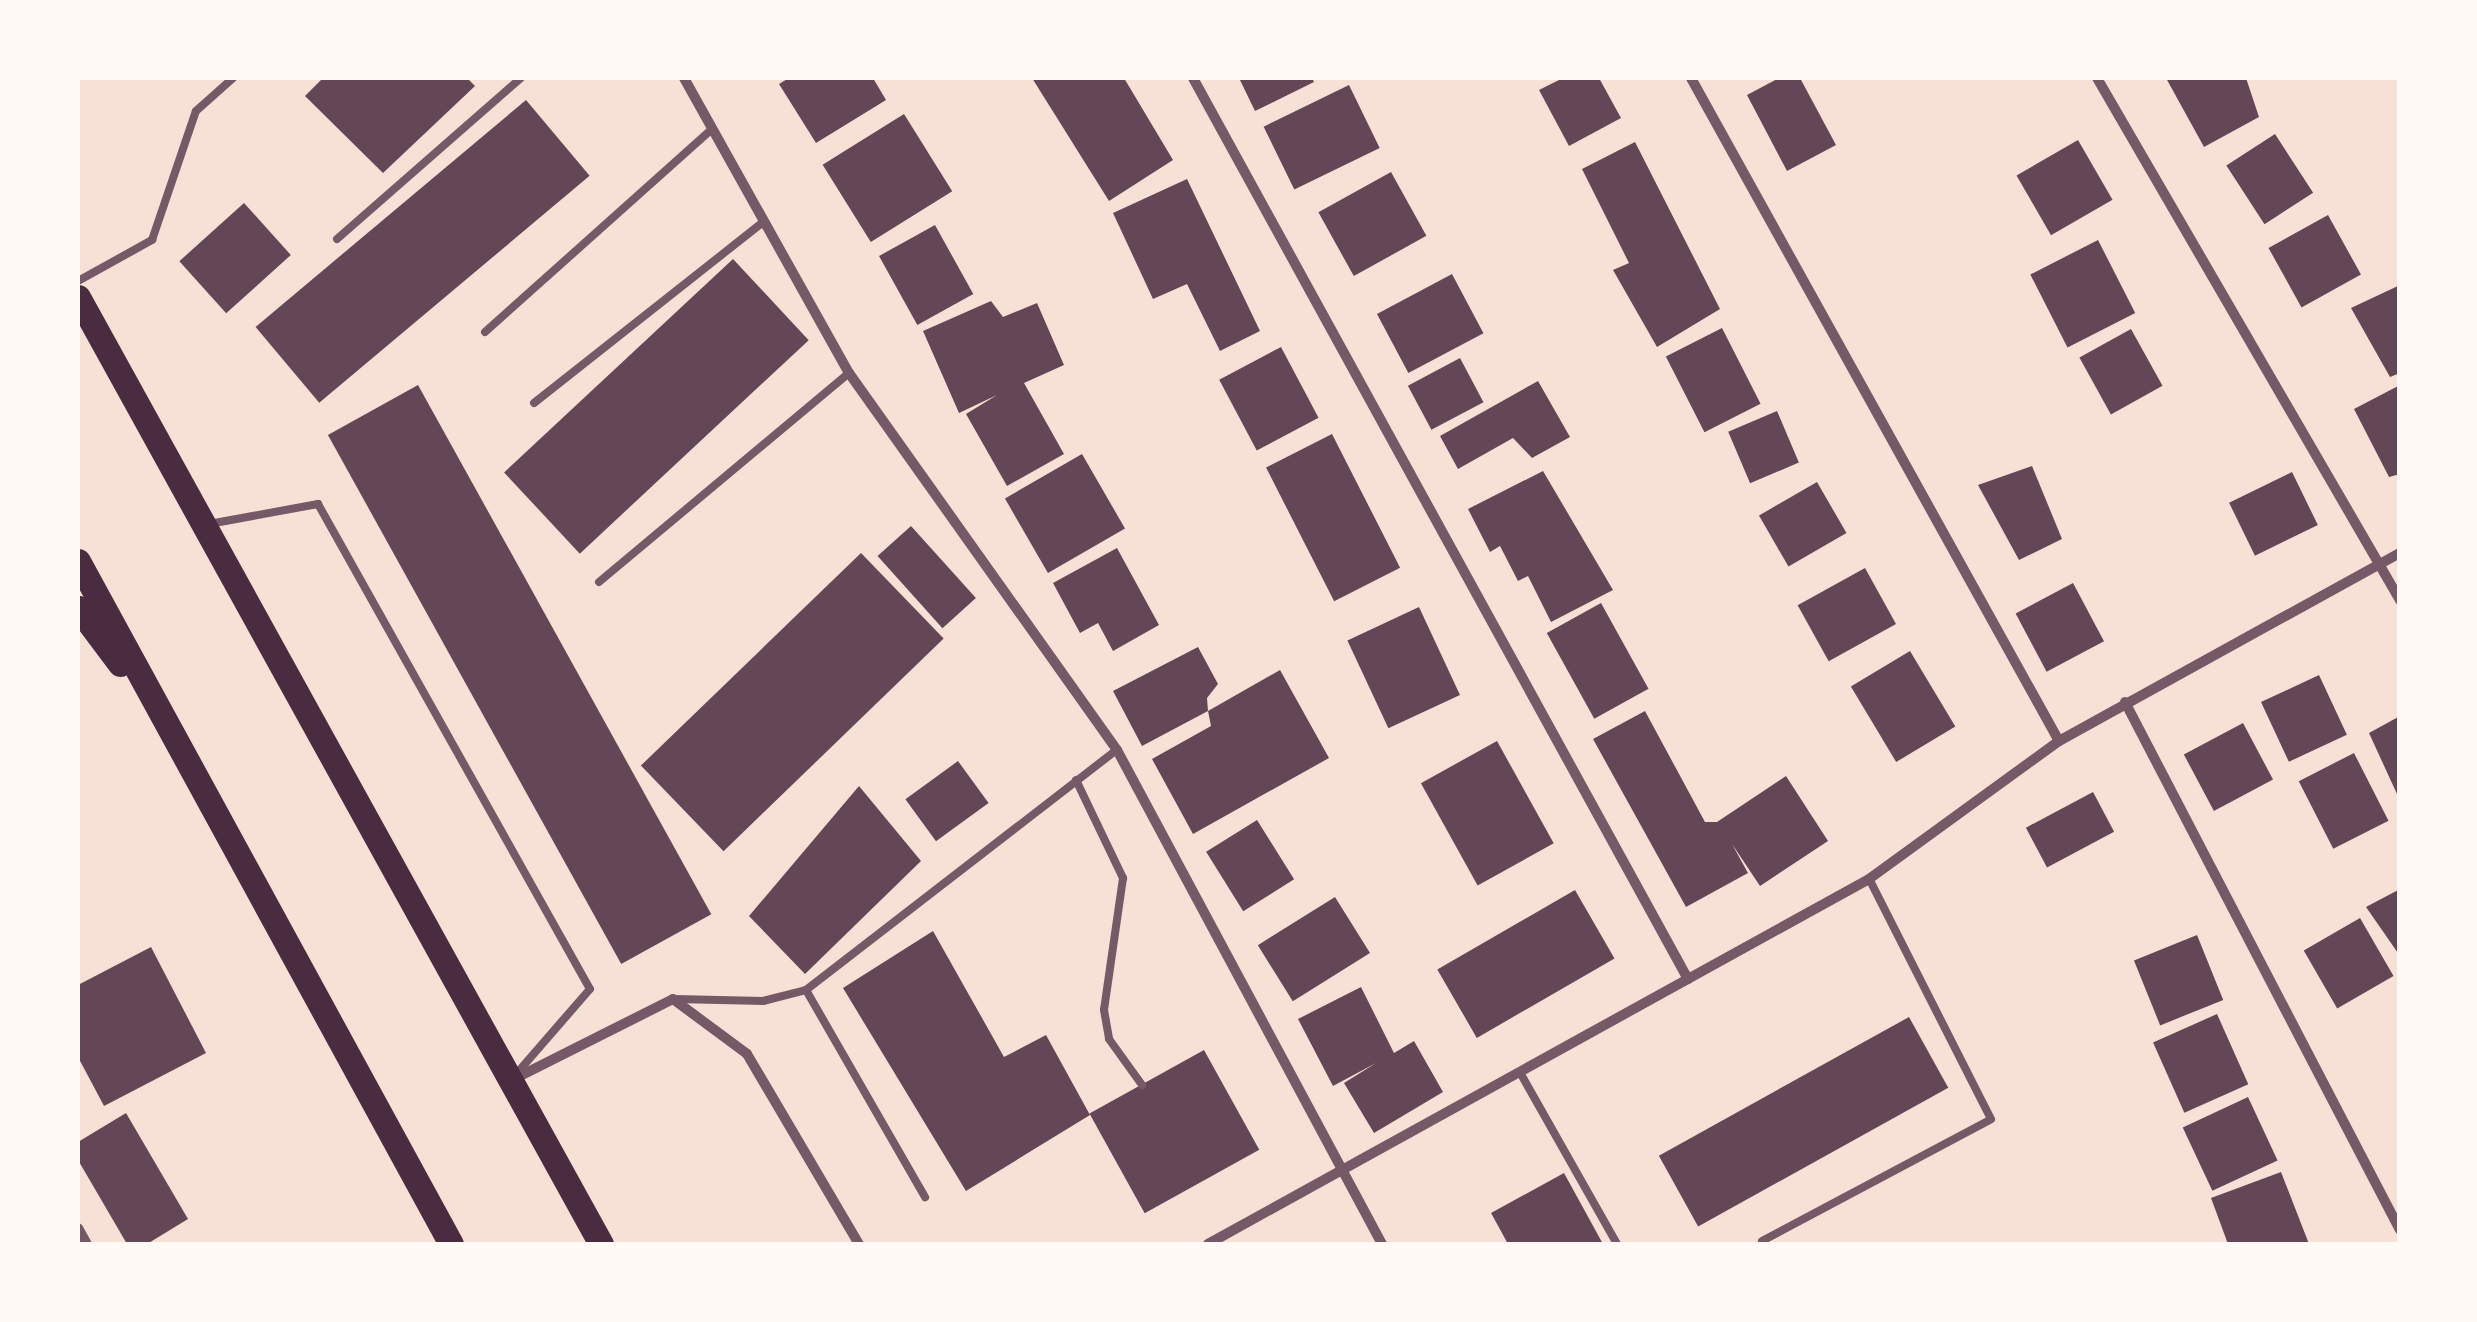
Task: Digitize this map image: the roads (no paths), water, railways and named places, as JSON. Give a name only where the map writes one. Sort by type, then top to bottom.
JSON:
[{"type":"main road","points":[[78,297],[601,1244]]},
{"type":"main road","points":[[78,560],[451,1244]]},
{"type":"main road","points":[[78,608],[175,734]]},
{"type":"street","points":[[684,78],[709,132],[850,372],[1117,750],[1382,1244]]},
{"type":"street","points":[[1193,78],[1688,980]]},
{"type":"street","points":[[1691,78],[2059,741]]},
{"type":"street","points":[[2097,78],[2400,600]]},
{"type":"street","points":[[1208,1244],[1522,1076],[1869,879],[2059,741],[2400,553]]},
{"type":"street","points":[[2126,702],[2400,1230]]},
{"type":"street","points":[[509,1082],[674,999],[748,1054],[859,1244]]},
{"type":"street","points":[[78,1228],[87,1244]]},
{"type":"lane","points":[[78,282],[152,240],[196,111],[233,78]]},
{"type":"lane","points":[[337,239],[520,78]]},
{"type":"lane","points":[[484,332],[709,132]]},
{"type":"lane","points":[[534,403],[762,223]]},
{"type":"lane","points":[[598,582],[850,372]]},
{"type":"lane","points":[[203,525],[318,504],[590,989],[509,1082]]},
{"type":"lane","points":[[674,999],[763,1001],[806,990],[1117,750]]},
{"type":"lane","points":[[1076,780],[1122,878],[1104,1010],[1109,1039],[1142,1085]]},
{"type":"lane","points":[[1762,1240],[1991,1118],[1869,879]]},
{"type":"lane","points":[[806,990],[925,1198]]},
{"type":"lane","points":[[1522,1076],[1617,1244]]}]
